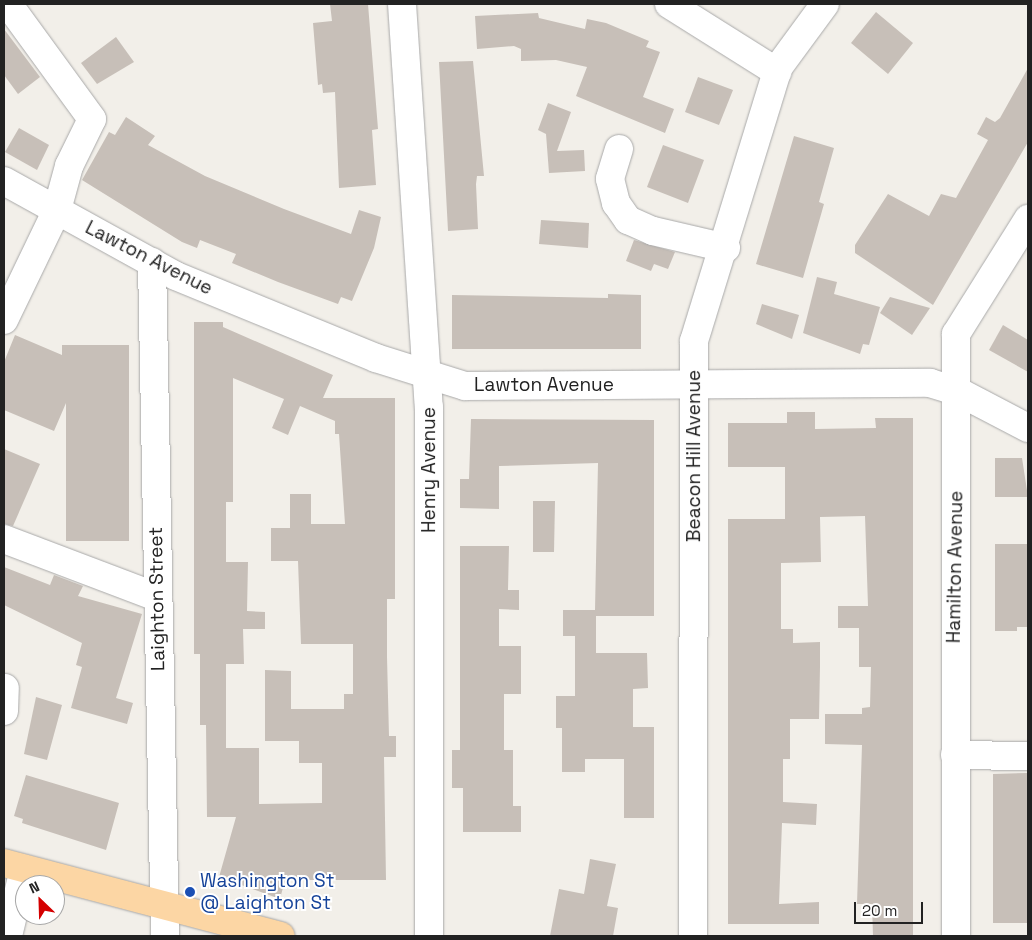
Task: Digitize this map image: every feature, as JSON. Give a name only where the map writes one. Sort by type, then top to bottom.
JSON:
[{"type":"main road","points":[[14,866],[165,909],[281,936]]},
{"type":"street","points":[[4,320],[57,210],[69,166],[92,119],[8,4]]},
{"type":"street","name":"Henry Avenue","points":[[402,4],[426,374],[429,936]]},
{"type":"street","points":[[669,4],[777,72]]},
{"type":"street","name":"Beacon Hill Avenue","points":[[693,936],[694,341],[726,248],[777,72],[825,4]]},
{"type":"street","points":[[619,148],[610,179],[616,204],[628,220],[653,231],[726,248]]},
{"type":"street","name":"Lawton Avenue","points":[[4,181],[152,262],[376,358],[465,386],[930,383],[958,392],[1028,428]]},
{"type":"street","name":"Hamilton Avenue","points":[[956,936],[955,756],[958,392],[956,334],[1028,220]]},
{"type":"street","name":"Laighton Street","points":[[152,262],[165,936]]},
{"type":"street","points":[[4,539],[157,597]]},
{"type":"street","points":[[955,756],[1028,756]]},
{"type":"street","points":[[8,936],[14,866]]},
{"type":"building","points":[[330,4],[368,4],[378,129],[372,130],[376,185],[339,188],[335,92],[323,93],[322,84],[318,85],[313,23],[332,21]]},
{"type":"building","points":[[876,12],[913,43],[888,74],[851,43]]},
{"type":"building","points":[[538,13],[539,18],[585,29],[587,19],[606,23],[649,41],[646,47],[660,52],[643,97],[674,109],[665,133],[576,96],[587,67],[556,60],[521,61],[521,49],[514,46],[477,49],[475,16]]},
{"type":"building","points":[[4,29],[40,77],[18,94],[4,75]]},
{"type":"building","points":[[116,37],[134,62],[97,84],[81,63]]},
{"type":"building","points":[[473,61],[484,176],[477,176],[476,184],[478,229],[448,231],[439,62]]},
{"type":"building","points":[[1028,68],[1028,142],[933,305],[855,253],[855,245],[888,194],[929,216],[941,194],[956,198],[988,140],[977,134],[986,117],[995,122],[1000,118]]},
{"type":"building","points":[[698,77],[733,90],[719,125],[685,112]]},
{"type":"building","points":[[548,103],[571,112],[557,151],[584,150],[585,171],[549,173],[546,134],[538,130]]},
{"type":"building","points":[[126,117],[155,136],[148,145],[205,176],[284,209],[351,234],[359,210],[381,217],[374,248],[352,301],[341,297],[338,304],[278,282],[232,263],[236,254],[200,240],[197,248],[182,242],[82,180],[109,132],[115,135]]},
{"type":"building","points":[[19,128],[49,145],[37,170],[5,152]]},
{"type":"building","points":[[794,136],[834,148],[819,202],[824,204],[803,278],[756,264]]},
{"type":"building","points":[[663,145],[704,160],[688,203],[647,187]]},
{"type":"building","points":[[541,220],[589,223],[588,248],[539,244]]},
{"type":"building","points":[[634,240],[675,252],[668,269],[654,264],[651,271],[626,261]]},
{"type":"building","points":[[817,277],[837,282],[834,294],[880,307],[869,345],[863,344],[860,354],[803,333]]},
{"type":"building","points":[[608,294],[641,295],[641,349],[452,349],[452,295],[608,298]]},
{"type":"building","points":[[890,297],[930,308],[912,335],[880,313]]},
{"type":"building","points":[[762,304],[799,315],[792,339],[756,324]]},
{"type":"building","points":[[194,322],[223,322],[223,327],[333,375],[323,398],[395,398],[395,599],[387,599],[387,657],[389,736],[396,736],[396,757],[384,757],[386,880],[285,880],[280,899],[219,877],[236,817],[207,817],[206,725],[200,725],[200,654],[194,654]],"holes":[[[233,378],[284,399],[272,428],[288,435],[300,406],[335,421],[335,434],[339,434],[345,524],[311,524],[311,494],[290,494],[290,528],[271,528],[271,561],[298,561],[301,644],[353,644],[353,694],[344,694],[344,709],[291,709],[291,671],[265,670],[265,741],[299,741],[299,763],[322,763],[322,803],[259,804],[259,748],[226,748],[226,664],[244,664],[243,629],[265,629],[265,612],[247,611],[248,562],[226,562],[226,502],[233,502]]]},
{"type":"building","points":[[1003,325],[1028,340],[1028,372],[989,350]]},
{"type":"building","points":[[15,335],[62,355],[62,345],[129,345],[129,541],[66,541],[66,403],[54,431],[4,410],[4,362]]},
{"type":"building","points":[[787,412],[815,412],[815,429],[876,428],[875,418],[913,418],[913,936],[873,936],[872,904],[857,904],[862,745],[825,744],[825,714],[862,714],[862,708],[870,707],[871,667],[859,667],[859,628],[838,628],[838,606],[868,606],[865,516],[820,517],[821,562],[781,563],[781,629],[793,629],[793,643],[820,642],[820,667],[819,719],[790,719],[790,759],[783,759],[783,802],[817,804],[816,825],[782,823],[779,904],[819,902],[819,924],[728,924],[728,519],[785,519],[785,467],[728,467],[728,423],[787,423]]},
{"type":"building","points":[[471,419],[654,420],[654,616],[596,616],[596,653],[647,653],[648,688],[633,689],[633,727],[654,727],[654,818],[624,818],[624,759],[585,759],[585,772],[562,772],[562,728],[556,728],[556,696],[575,696],[575,636],[563,636],[563,610],[595,610],[598,463],[499,466],[499,509],[460,508],[460,479],[469,479]]},
{"type":"building","points":[[4,449],[40,464],[13,526],[4,524]]},
{"type":"building","points":[[995,458],[1022,458],[1028,497],[995,497]]},
{"type":"building","points":[[533,501],[555,501],[554,552],[533,552]]},
{"type":"building","points":[[995,544],[1028,544],[1028,627],[1017,627],[1017,631],[995,631]]},
{"type":"building","points":[[460,546],[509,546],[508,590],[519,590],[519,610],[499,609],[499,646],[521,646],[521,694],[504,694],[504,750],[513,750],[513,806],[521,806],[521,832],[463,832],[463,788],[452,788],[452,750],[460,750]]},
{"type":"building","points":[[4,567],[50,585],[54,575],[83,586],[78,596],[142,614],[116,698],[133,703],[127,724],[71,708],[82,667],[76,665],[82,643],[4,605]]},
{"type":"building","points":[[36,697],[62,705],[47,760],[24,754]]},
{"type":"building","points":[[1028,773],[1028,923],[993,923],[993,774]]},
{"type":"building","points":[[26,775],[119,803],[106,850],[22,823],[23,819],[14,816]]},
{"type":"building","points":[[590,859],[616,864],[607,906],[618,908],[613,936],[550,936],[559,889],[584,894]]},
{"type":"place","name":"Washington St @ Laighton St","points":[[190,892]]}]
